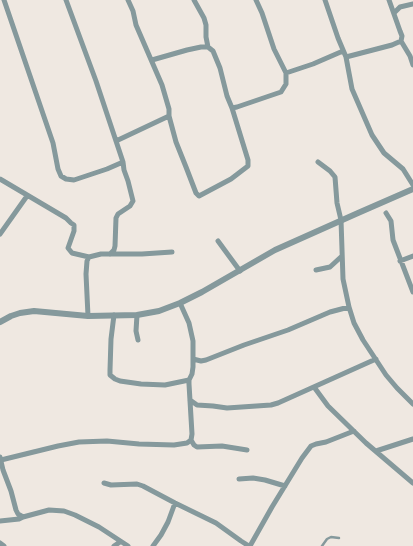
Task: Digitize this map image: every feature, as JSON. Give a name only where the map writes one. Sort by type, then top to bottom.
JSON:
[{"type":"street","points":[[4,0],[53,143],[58,169],[61,176],[66,180],[74,180],[123,162]]},
{"type":"street","points":[[66,0],[96,81],[123,162],[133,201],[130,206],[118,214],[116,218],[115,246],[114,250],[110,254]]},
{"type":"street","points":[[128,0],[133,11],[136,25],[166,96],[169,116],[176,142],[196,193],[199,196],[231,179],[248,166],[248,160],[227,96],[220,68],[213,51],[208,48],[201,47],[152,60]]},
{"type":"street","points":[[194,0],[204,18],[208,48]]},
{"type":"street","points":[[232,108],[281,92],[286,84],[286,73],[274,49],[256,0]]},
{"type":"street","points":[[325,0],[346,57],[352,89],[372,135],[384,153],[403,169],[413,185]]},
{"type":"street","points":[[389,0],[402,36],[402,41],[413,65]]},
{"type":"street","points":[[394,13],[400,7],[413,4]]},
{"type":"street","points":[[346,57],[402,41]]},
{"type":"street","points":[[286,73],[313,64],[343,51]]},
{"type":"street","points":[[116,141],[169,116]]},
{"type":"street","points":[[318,162],[335,177],[337,203],[341,220],[343,280],[354,323],[386,375],[413,404]]},
{"type":"street","points":[[0,179],[66,218],[74,225],[74,231],[68,248],[72,253],[88,257],[101,254],[172,252]]},
{"type":"street","points":[[0,322],[20,313],[34,311],[88,316],[136,315],[159,311],[180,303],[240,271],[275,250],[413,190]]},
{"type":"street","points":[[0,234],[27,196]]},
{"type":"street","points":[[386,213],[390,221],[393,240],[400,262],[413,292]]},
{"type":"street","points":[[218,241],[240,271]]},
{"type":"street","points":[[316,270],[330,267],[342,256]]},
{"type":"street","points":[[400,262],[413,256]]},
{"type":"street","points":[[88,257],[86,274],[88,316]]},
{"type":"street","points":[[180,303],[191,330],[193,341],[192,374],[189,380],[192,427],[191,440],[197,447],[222,446],[247,450]]},
{"type":"street","points":[[193,359],[201,361],[206,360],[288,330],[330,312],[349,307]]},
{"type":"street","points":[[114,315],[111,339],[110,375],[120,382],[141,384],[164,385],[189,380]]},
{"type":"street","points":[[136,315],[136,331],[138,340]]},
{"type":"street","points":[[190,400],[197,405],[227,408],[270,405],[278,403],[376,359]]},
{"type":"street","points":[[314,387],[328,406],[413,483]]},
{"type":"street","points":[[104,483],[112,485],[140,485],[216,523],[250,546],[302,458],[311,446],[354,431]]},
{"type":"street","points":[[376,451],[413,439]]},
{"type":"street","points":[[23,517],[18,514],[16,510],[0,458],[79,442],[107,440],[139,444],[174,445],[187,443],[191,440]]},
{"type":"street","points":[[239,480],[253,478],[285,486]]},
{"type":"street","points":[[153,546],[168,522],[175,503]]},
{"type":"street","points":[[0,521],[20,519],[48,510],[64,511],[99,527],[128,546]]},
{"type":"street","points":[[114,546],[120,542]]},
{"type":"street","points":[[0,543],[4,546]]},
{"type":"lane","points":[[322,546],[331,536],[339,538]]}]
